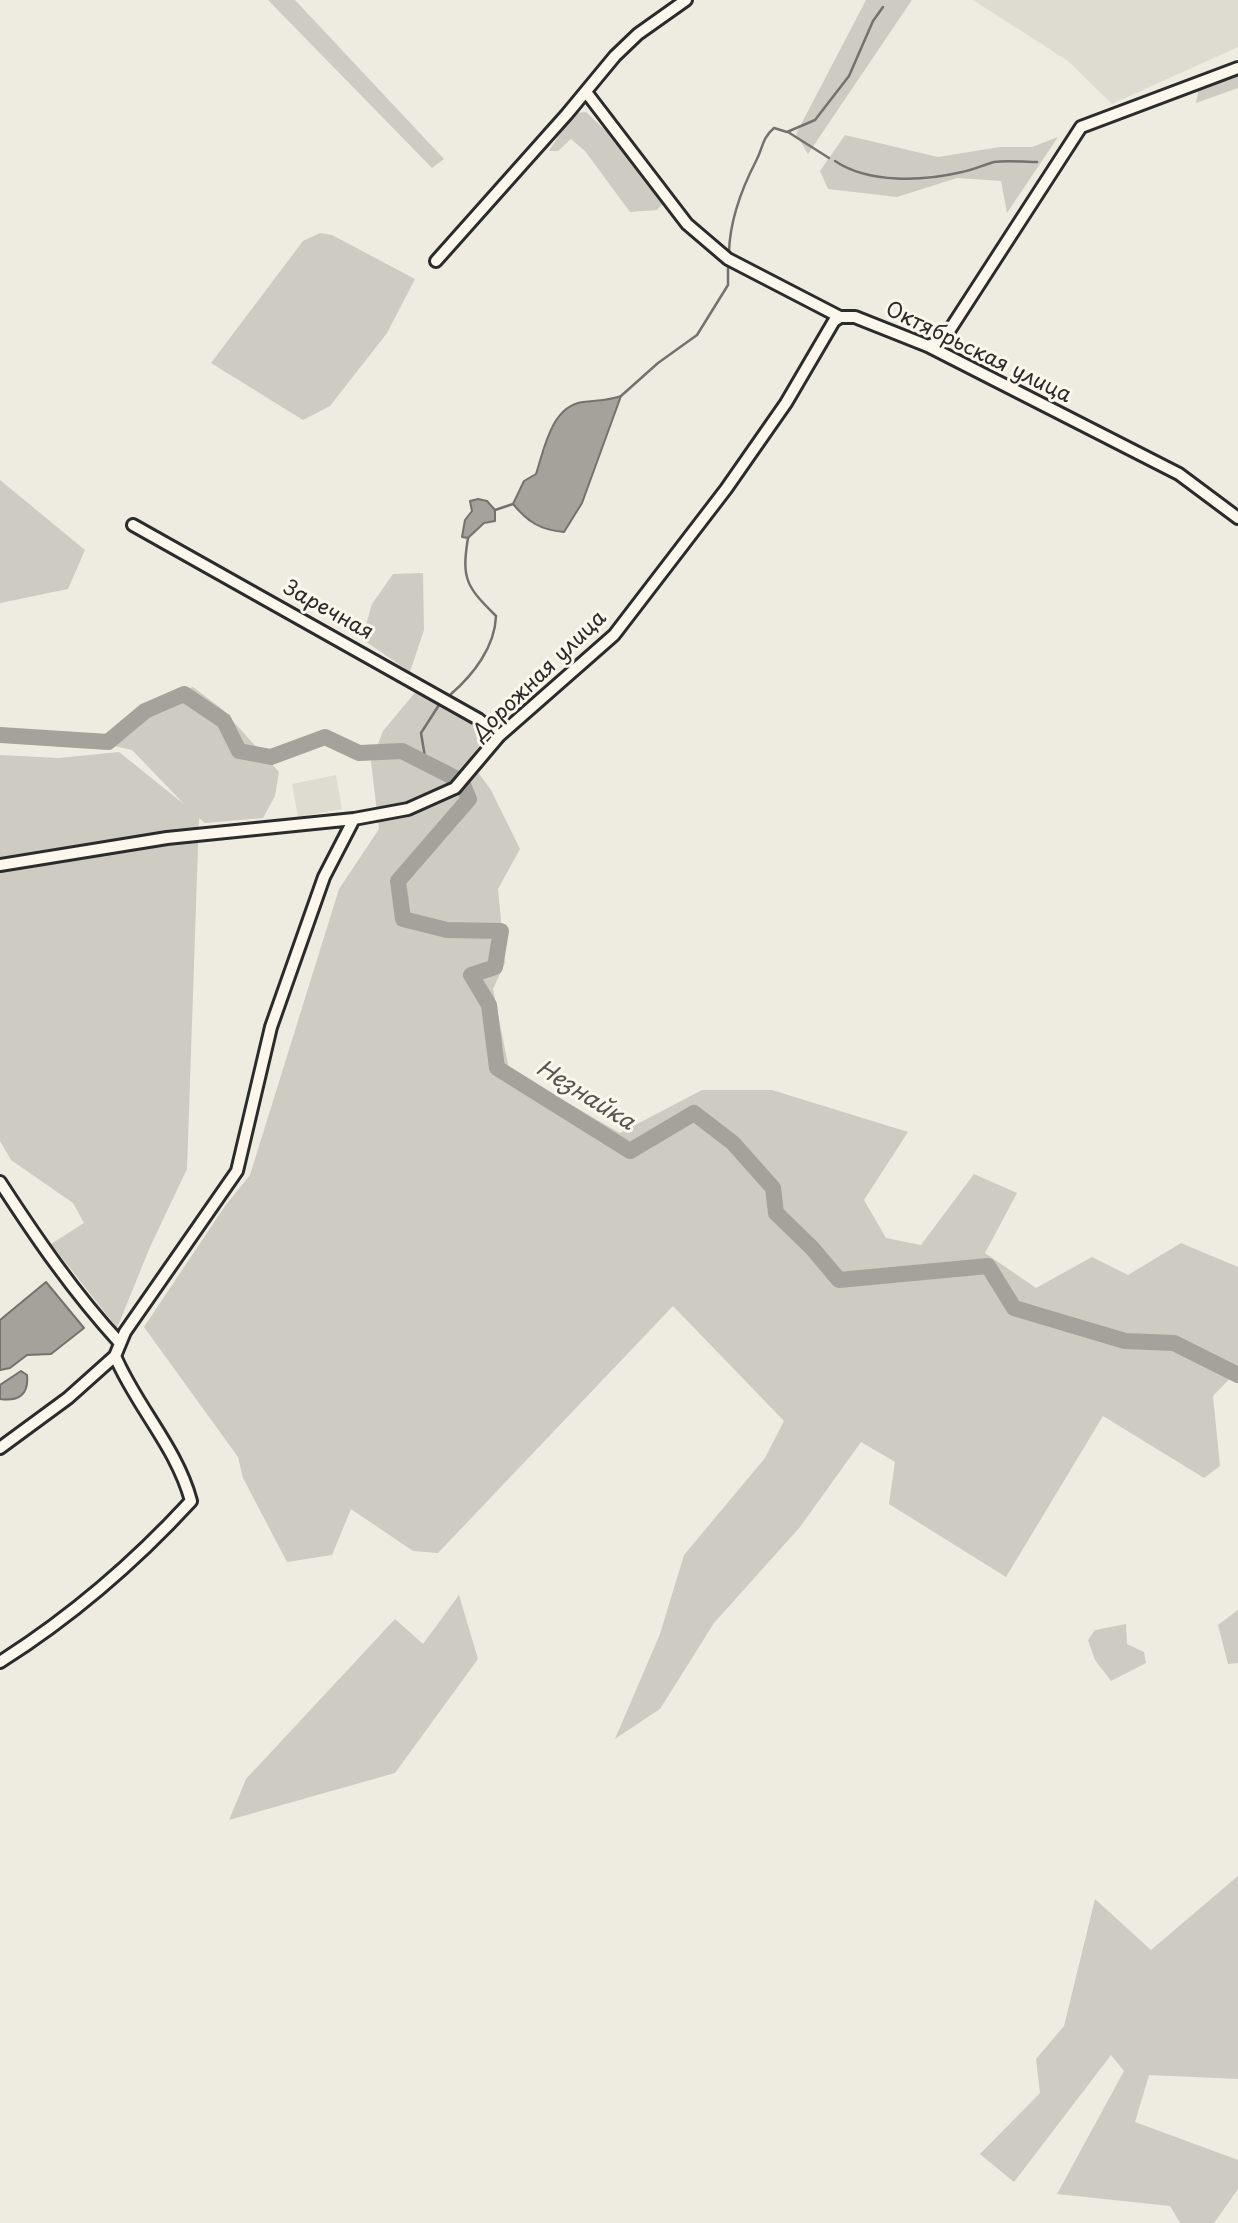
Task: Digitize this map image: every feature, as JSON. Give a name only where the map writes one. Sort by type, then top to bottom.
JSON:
[{"type":"street","points":[[436,261],[586,92],[615,55],[638,34],[686,0]]},
{"type":"street","points":[[928,346],[941,341],[949,331],[1081,127],[1238,68]]},
{"type":"street","name":"Октябрьская улица","points":[[586,92],[687,224],[728,259],[841,317],[855,317],[928,346],[1179,474],[1238,518]]},
{"type":"street","name":"Дорожная улица","points":[[354,819],[408,809],[456,788],[499,736],[614,635],[726,489],[786,403],[834,321],[841,317]]},
{"type":"street","name":"Заречная","points":[[133,525],[478,719],[499,736]]},
{"type":"street","points":[[0,865],[167,838],[354,819]]},
{"type":"street","points":[[0,1448],[68,1398],[115,1356],[125,1332],[237,1171],[271,1027],[324,877],[354,819]]},
{"type":"street","points":[[0,1182],[51,1261],[81,1301],[120,1343]]},
{"type":"street","points":[[0,1662],[55,1627],[152,1544],[191,1501],[186,1479],[125,1379],[115,1356]]},
{"type":"shaded area","points":[[268,0],[295,0],[444,159],[432,168]]},
{"type":"shaded area","points":[[866,0],[912,0],[808,154],[796,134]]},
{"type":"shaded area","points":[[973,0],[1238,0],[1238,47],[1112,104],[1068,61]]},
{"type":"shaded area","points":[[1238,74],[1238,88],[1196,103],[1199,88]]},
{"type":"shaded area","points":[[586,112],[619,143],[664,202],[657,210],[630,212],[585,151],[571,139],[558,151],[549,151],[573,113]]},
{"type":"shaded area","points":[[845,135],[938,157],[1000,147],[1032,147],[1058,137],[1007,213],[1001,181],[957,178],[897,197],[828,189],[820,171]]},
{"type":"shaded area","points":[[320,233],[332,235],[415,279],[387,333],[330,406],[303,420],[211,363],[303,241]]},
{"type":"shaded area","points":[[621,396],[582,503],[564,532],[541,527],[529,520],[513,504],[524,481],[536,474],[556,420],[572,405]]},
{"type":"shaded area","points":[[0,480],[85,550],[68,589],[0,603]]},
{"type":"shaded area","points":[[470,501],[487,501],[495,510],[495,521],[484,523],[468,538],[462,537],[465,520],[472,511]]},
{"type":"shaded area","points":[[423,573],[424,630],[410,672],[362,639],[372,604],[393,574]]},
{"type":"shaded area","points":[[193,687],[222,709],[279,772],[275,796],[263,818],[205,823],[199,818],[187,1169],[150,1247],[117,1328],[51,1244],[84,1223],[73,1203],[11,1160],[0,1141],[0,755],[59,758],[119,752],[185,805],[132,750],[114,746],[105,736],[157,700]]},
{"type":"shaded area","points":[[418,689],[488,733],[469,760],[491,790],[520,849],[498,889],[505,963],[493,989],[509,1069],[620,1133],[702,1090],[772,1090],[908,1132],[864,1200],[886,1238],[921,1245],[974,1174],[1017,1193],[985,1253],[1036,1288],[1092,1257],[1128,1275],[1181,1243],[1238,1267],[1238,1370],[1213,1396],[1220,1466],[1204,1478],[1103,1416],[1006,1577],[889,1504],[895,1462],[861,1442],[800,1527],[714,1623],[660,1709],[615,1739],[660,1634],[684,1555],[765,1458],[784,1421],[673,1306],[438,1553],[413,1551],[351,1509],[332,1555],[287,1562],[243,1478],[238,1457],[144,1327],[225,1206],[250,1175],[339,889],[379,829],[371,762],[383,731]]},
{"type":"shaded area","points":[[336,775],[342,809],[298,817],[292,784]]},
{"type":"shaded area","points":[[46,1282],[84,1328],[51,1354],[27,1355],[10,1368],[0,1370],[0,1320]]},
{"type":"shaded area","points":[[21,1371],[27,1375],[24,1392],[17,1398],[0,1399],[0,1385]]},
{"type":"shaded area","points":[[459,1595],[478,1659],[395,1773],[229,1820],[246,1779],[395,1619],[423,1644]]},
{"type":"shaded area","points":[[1238,1610],[1238,1663],[1228,1664],[1218,1625]]},
{"type":"shaded area","points":[[1126,1624],[1127,1644],[1144,1652],[1146,1663],[1111,1681],[1095,1660],[1088,1640],[1095,1630]]},
{"type":"shaded area","points":[[1238,1876],[1238,2079],[1149,2075],[1135,2122],[1238,2160],[1238,2189],[1214,2223],[1180,2223],[1170,2206],[1057,2194],[1124,2071],[1111,2055],[1014,2182],[980,2154],[1040,2093],[1036,2059],[1064,2026],[1095,1899],[1151,1950]]},
{"type":"waterway","points":[[729,252],[737,205],[767,136],[774,128],[787,132],[815,120],[849,76],[873,21],[883,7]]},
{"type":"waterway","points":[[788,132],[829,158]]},
{"type":"waterway","points":[[835,161],[864,174],[897,179],[947,175],[994,162],[1037,162]]},
{"type":"waterway","points":[[621,396],[658,363],[697,335],[728,285],[728,267]]},
{"type":"waterway","points":[[495,510],[513,504]]},
{"type":"waterway","points":[[451,694],[481,660],[495,627],[496,616],[468,582],[465,564],[468,538]]},
{"type":"waterway","name":"Незнайка","points":[[0,735],[108,742],[145,711],[184,694],[224,721],[239,751],[271,757],[325,737],[359,753],[402,751],[459,780]]},
{"type":"waterway","points":[[426,763],[421,733],[439,705]]},
{"type":"waterway","name":"Незнайка","points":[[463,785],[469,799],[398,881],[403,919],[447,930],[501,931],[495,967],[471,975],[489,1005],[497,1068],[630,1151],[694,1113],[733,1143],[773,1188],[776,1213],[812,1248],[839,1280],[988,1266],[1014,1308],[1125,1341],[1174,1343],[1238,1375]]}]
